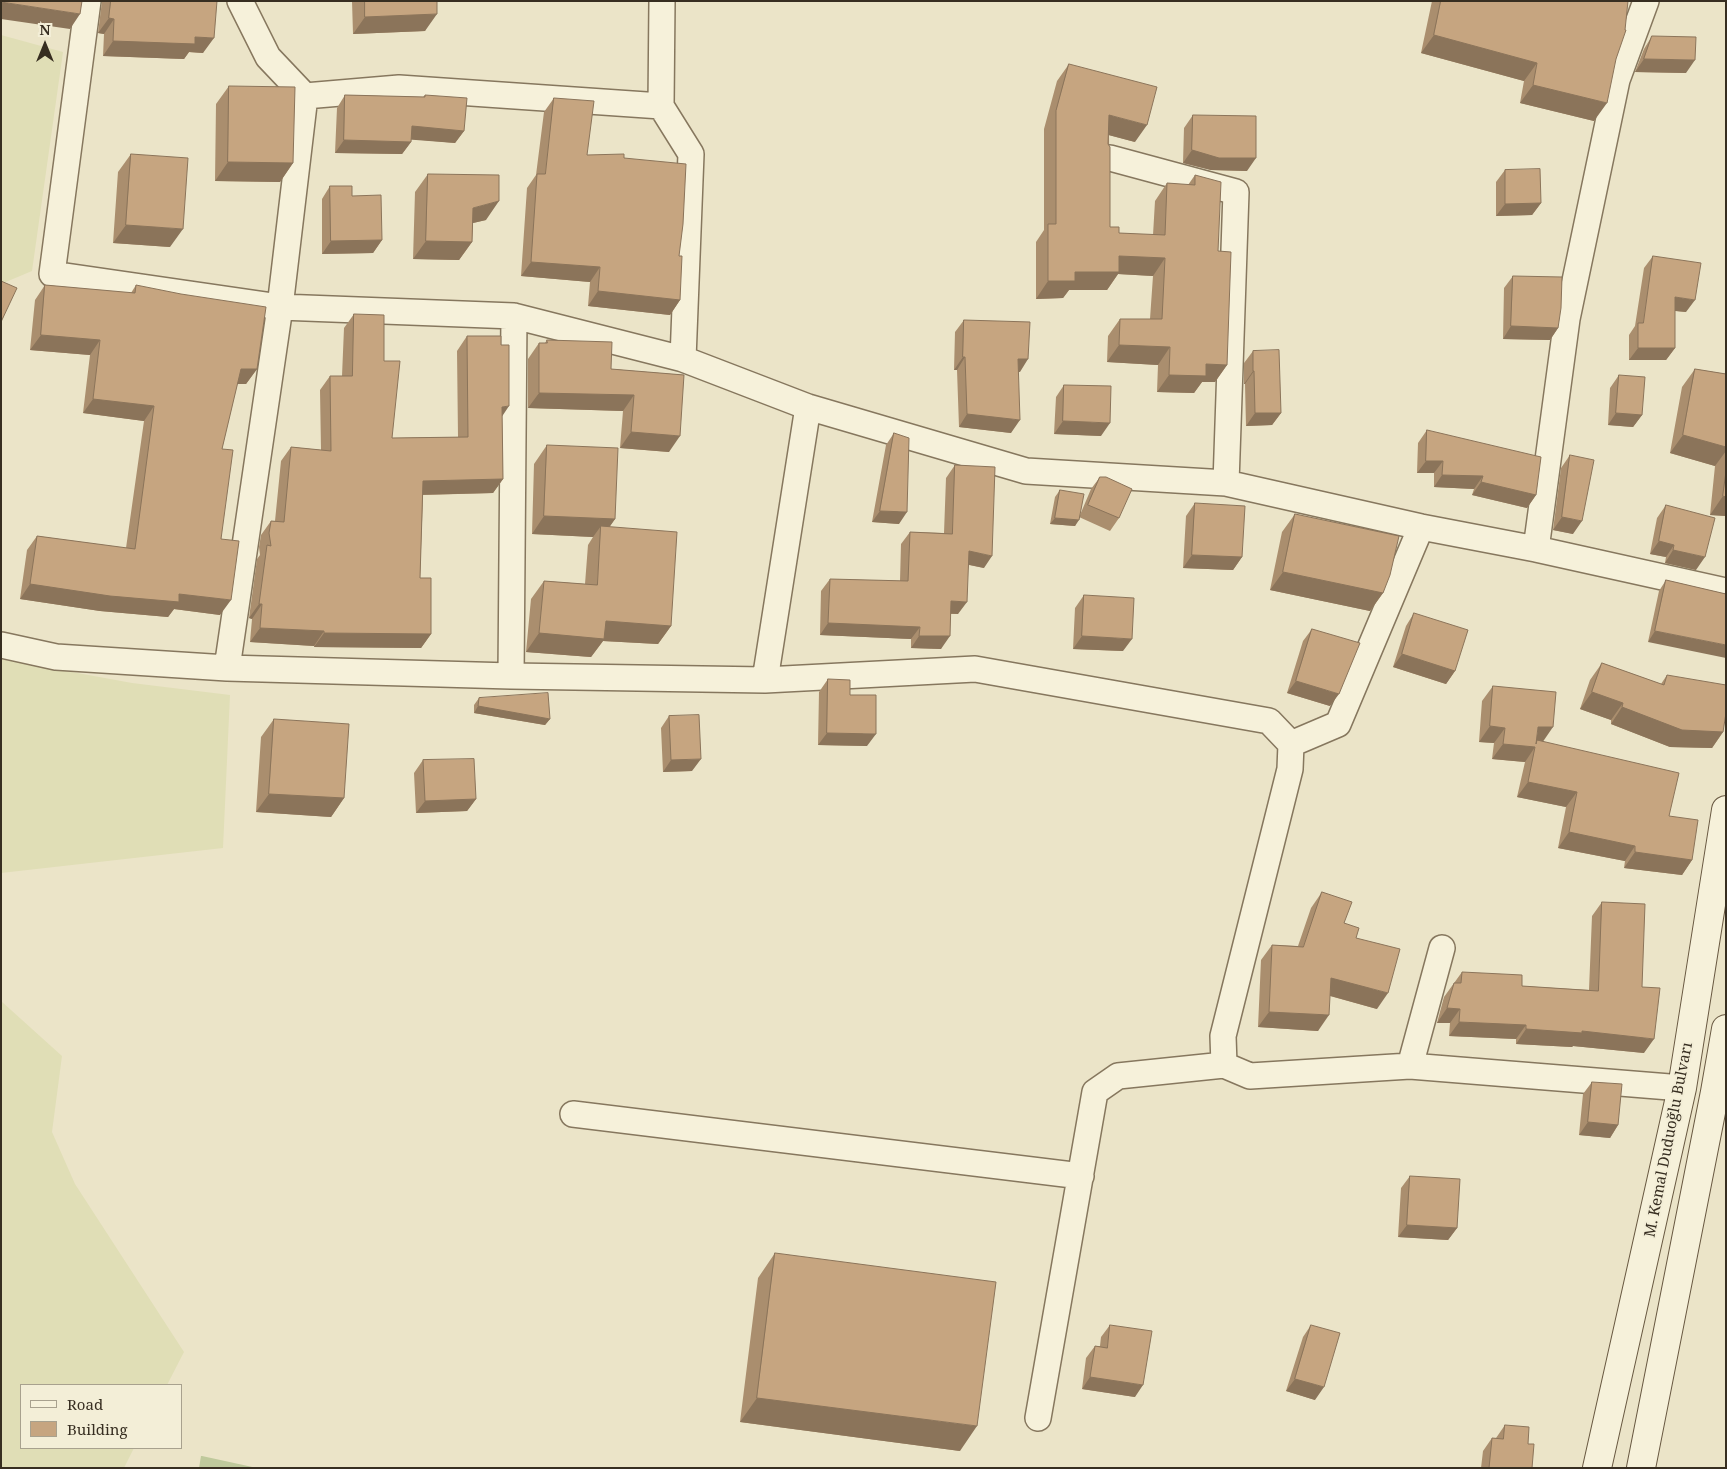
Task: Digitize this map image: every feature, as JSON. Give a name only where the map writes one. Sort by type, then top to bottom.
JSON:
[{"type":"street","points":[[88,1],[52,274],[280,307],[514,316],[683,359],[808,406],[1026,471],[1226,484],[1421,527],[1536,548],[1726,591]]},
{"type":"street","points":[[240,1],[268,57],[305,96]]},
{"type":"street","points":[[662,1],[661,106],[692,154],[683,359]]},
{"type":"street","points":[[1536,548],[1568,319],[1616,80],[1646,1]]},
{"type":"street","points":[[305,96],[400,88],[661,106]]},
{"type":"street","points":[[227,668],[280,307],[305,96]]},
{"type":"street","points":[[1110,158],[1236,192],[1226,484]]},
{"type":"street","points":[[511,676],[514,316]]},
{"type":"street","points":[[765,680],[808,406]]},
{"type":"street","points":[[1291,744],[1338,724],[1421,527]]},
{"type":"street","points":[[1,645],[56,657],[227,668],[511,676],[765,680],[975,669],[1269,721],[1291,744],[1290,769],[1223,1036],[1224,1065]]},
{"type":"street","name":"M. Kemal Duduoğlu Bulvarı","points":[[1597,1468],[1682,1088],[1726,810]]},
{"type":"street","points":[[1410,1066],[1442,948]]},
{"type":"street","points":[[1640,1468],[1721,1093],[1726,1029]]},
{"type":"street","points":[[1038,1418],[1096,1092],[1118,1076],[1224,1065],[1250,1076],[1410,1066],[1682,1088],[1721,1093]]},
{"type":"street","points":[[573,1114],[1081,1176]]},
{"type":"shaded area","points":[[1,35],[63,52],[32,271],[1,284]]},
{"type":"shaded area","points":[[1,659],[132,683],[230,695],[223,848],[1,873]]},
{"type":"shaded area","points":[[1,1001],[62,1056],[52,1132],[75,1184],[184,1352],[168,1384],[20,1384],[20,1449],[134,1449],[124,1468],[1,1468]]},
{"type":"green space","points":[[202,1456],[257,1468],[199,1468]]},
{"type":"building","points":[[1,1],[82,1],[80,14]]},
{"type":"building","points":[[111,1],[217,1],[214,38],[195,37],[195,44],[113,41],[114,19],[109,18]]},
{"type":"building","points":[[365,1],[437,1],[437,14],[365,17]]},
{"type":"building","points":[[1441,1],[1628,1],[1626,30],[1616,59],[1607,103],[1533,85],[1537,63],[1434,35]]},
{"type":"building","points":[[1652,36],[1696,37],[1695,60],[1644,59]]},
{"type":"building","points":[[1069,64],[1157,87],[1147,125],[1109,115],[1110,227],[1119,227],[1119,233],[1165,235],[1167,183],[1195,185],[1195,175],[1221,182],[1218,251],[1231,252],[1227,365],[1206,364],[1206,376],[1169,375],[1170,347],[1119,345],[1120,319],[1162,319],[1165,258],[1119,256],[1119,272],[1075,272],[1075,281],[1048,281],[1048,224],[1056,224],[1056,111]]},
{"type":"building","points":[[229,86],[295,87],[293,163],[228,162]]},
{"type":"building","points":[[345,95],[425,97],[425,95],[467,98],[464,131],[412,126],[411,142],[344,140]]},
{"type":"building","points":[[554,98],[594,101],[587,155],[624,154],[624,158],[686,164],[683,224],[679,256],[682,256],[680,300],[598,291],[600,267],[531,262],[537,174],[545,174]]},
{"type":"building","points":[[1193,115],[1256,116],[1256,158],[1219,158],[1192,150]]},
{"type":"building","points":[[131,154],[188,158],[183,229],[126,225]]},
{"type":"building","points":[[1540,169],[1541,203],[1505,204],[1505,170]]},
{"type":"building","points":[[428,174],[499,175],[499,201],[473,208],[472,242],[426,241]]},
{"type":"building","points":[[330,186],[352,186],[352,196],[381,195],[382,240],[331,241]]},
{"type":"building","points":[[1653,256],[1701,263],[1695,300],[1675,297],[1675,348],[1638,348],[1638,323],[1643,323]]},
{"type":"building","points":[[1513,276],[1562,277],[1558,328],[1511,326]]},
{"type":"building","points":[[1,281],[17,288],[1,322]]},
{"type":"building","points":[[45,285],[135,293],[136,285],[266,307],[257,369],[241,369],[222,449],[233,450],[221,539],[239,541],[231,600],[179,594],[179,602],[110,596],[30,584],[37,536],[135,549],[154,406],[93,399],[100,340],[41,335]]},
{"type":"building","points":[[354,314],[384,315],[384,361],[400,361],[392,438],[468,437],[467,336],[501,336],[501,345],[509,345],[509,406],[502,407],[503,479],[423,481],[420,578],[431,578],[431,634],[324,633],[324,631],[260,628],[262,604],[259,604],[267,545],[271,546],[269,533],[271,521],[284,522],[291,447],[331,451],[330,376],[352,376]]},
{"type":"building","points":[[964,320],[1030,322],[1028,359],[1018,359],[1020,420],[967,414],[965,357],[963,357]]},
{"type":"building","points":[[547,340],[612,342],[611,369],[684,375],[680,436],[631,432],[634,395],[539,393],[539,343],[547,343]]},
{"type":"building","points":[[1279,350],[1281,413],[1255,413],[1253,351]]},
{"type":"building","points":[[1695,369],[1726,374],[1726,447],[1683,435]]},
{"type":"building","points":[[1619,375],[1645,377],[1642,415],[1616,413]]},
{"type":"building","points":[[1064,385],[1111,386],[1110,423],[1063,421]]},
{"type":"building","points":[[1427,430],[1541,457],[1536,495],[1481,482],[1483,476],[1442,475],[1443,461],[1426,461]]},
{"type":"building","points":[[894,433],[909,438],[907,512],[880,511]]},
{"type":"building","points":[[547,445],[618,448],[615,519],[544,516]]},
{"type":"building","points":[[1570,455],[1594,460],[1582,521],[1562,517]]},
{"type":"building","points":[[955,465],[995,467],[992,556],[969,551],[967,602],[951,601],[950,636],[919,636],[920,627],[828,623],[830,579],[908,581],[910,532],[952,534]]},
{"type":"building","points":[[1726,472],[1726,497],[1723,496]]},
{"type":"building","points":[[1100,477],[1106,477],[1132,489],[1119,518],[1088,505]]},
{"type":"building","points":[[1060,490],[1084,494],[1079,520],[1055,518]]},
{"type":"building","points":[[1195,503],[1245,506],[1242,557],[1192,555]]},
{"type":"building","points":[[1666,505],[1715,518],[1705,557],[1673,550],[1674,545],[1659,541]]},
{"type":"building","points":[[1295,514],[1399,536],[1390,575],[1383,593],[1283,572]]},
{"type":"building","points":[[601,526],[677,532],[671,626],[606,621],[604,639],[539,633],[544,581],[597,585]]},
{"type":"building","points":[[1666,580],[1726,594],[1726,645],[1655,631]]},
{"type":"building","points":[[1084,595],[1134,598],[1132,639],[1082,636]]},
{"type":"building","points":[[1414,613],[1468,630],[1455,671],[1402,654]]},
{"type":"building","points":[[1312,629],[1360,643],[1339,694],[1296,681]]},
{"type":"building","points":[[1602,663],[1664,685],[1667,675],[1726,685],[1726,713],[1723,732],[1682,730],[1622,707],[1623,703],[1592,692]]},
{"type":"building","points":[[828,679],[850,680],[850,695],[876,695],[876,734],[827,733]]},
{"type":"building","points":[[1493,686],[1556,692],[1553,727],[1538,727],[1536,744],[1537,740],[1679,773],[1669,816],[1698,820],[1692,860],[1635,852],[1635,846],[1569,832],[1577,792],[1528,782],[1535,747],[1503,744],[1505,728],[1490,726]]},
{"type":"building","points":[[548,693],[550,719],[478,706],[479,698]]},
{"type":"building","points":[[699,715],[701,759],[671,760],[669,716]]},
{"type":"building","points":[[274,719],[349,724],[344,798],[269,794]]},
{"type":"building","points":[[474,759],[476,799],[425,801],[423,760]]},
{"type":"building","points":[[1322,892],[1352,902],[1344,923],[1359,928],[1356,938],[1400,949],[1388,993],[1331,978],[1329,1015],[1269,1012],[1272,945],[1303,947]]},
{"type":"building","points":[[1602,902],[1645,904],[1642,987],[1660,988],[1654,1039],[1582,1031],[1582,1033],[1526,1029],[1526,1025],[1459,1022],[1460,1009],[1447,1008],[1454,983],[1461,983],[1462,972],[1522,975],[1522,986],[1598,991]]},
{"type":"building","points":[[1592,1082],[1622,1084],[1618,1125],[1588,1122]]},
{"type":"building","points":[[1410,1176],[1460,1179],[1457,1228],[1407,1225]]},
{"type":"building","points":[[775,1253],[996,1282],[977,1426],[757,1398]]},
{"type":"building","points":[[1110,1325],[1152,1331],[1143,1385],[1090,1377],[1095,1346],[1107,1348]]},
{"type":"building","points":[[1311,1325],[1340,1333],[1324,1387],[1295,1379]]},
{"type":"building","points":[[1505,1425],[1529,1427],[1528,1444],[1534,1444],[1532,1468],[1489,1468],[1492,1438],[1503,1439]]}]
